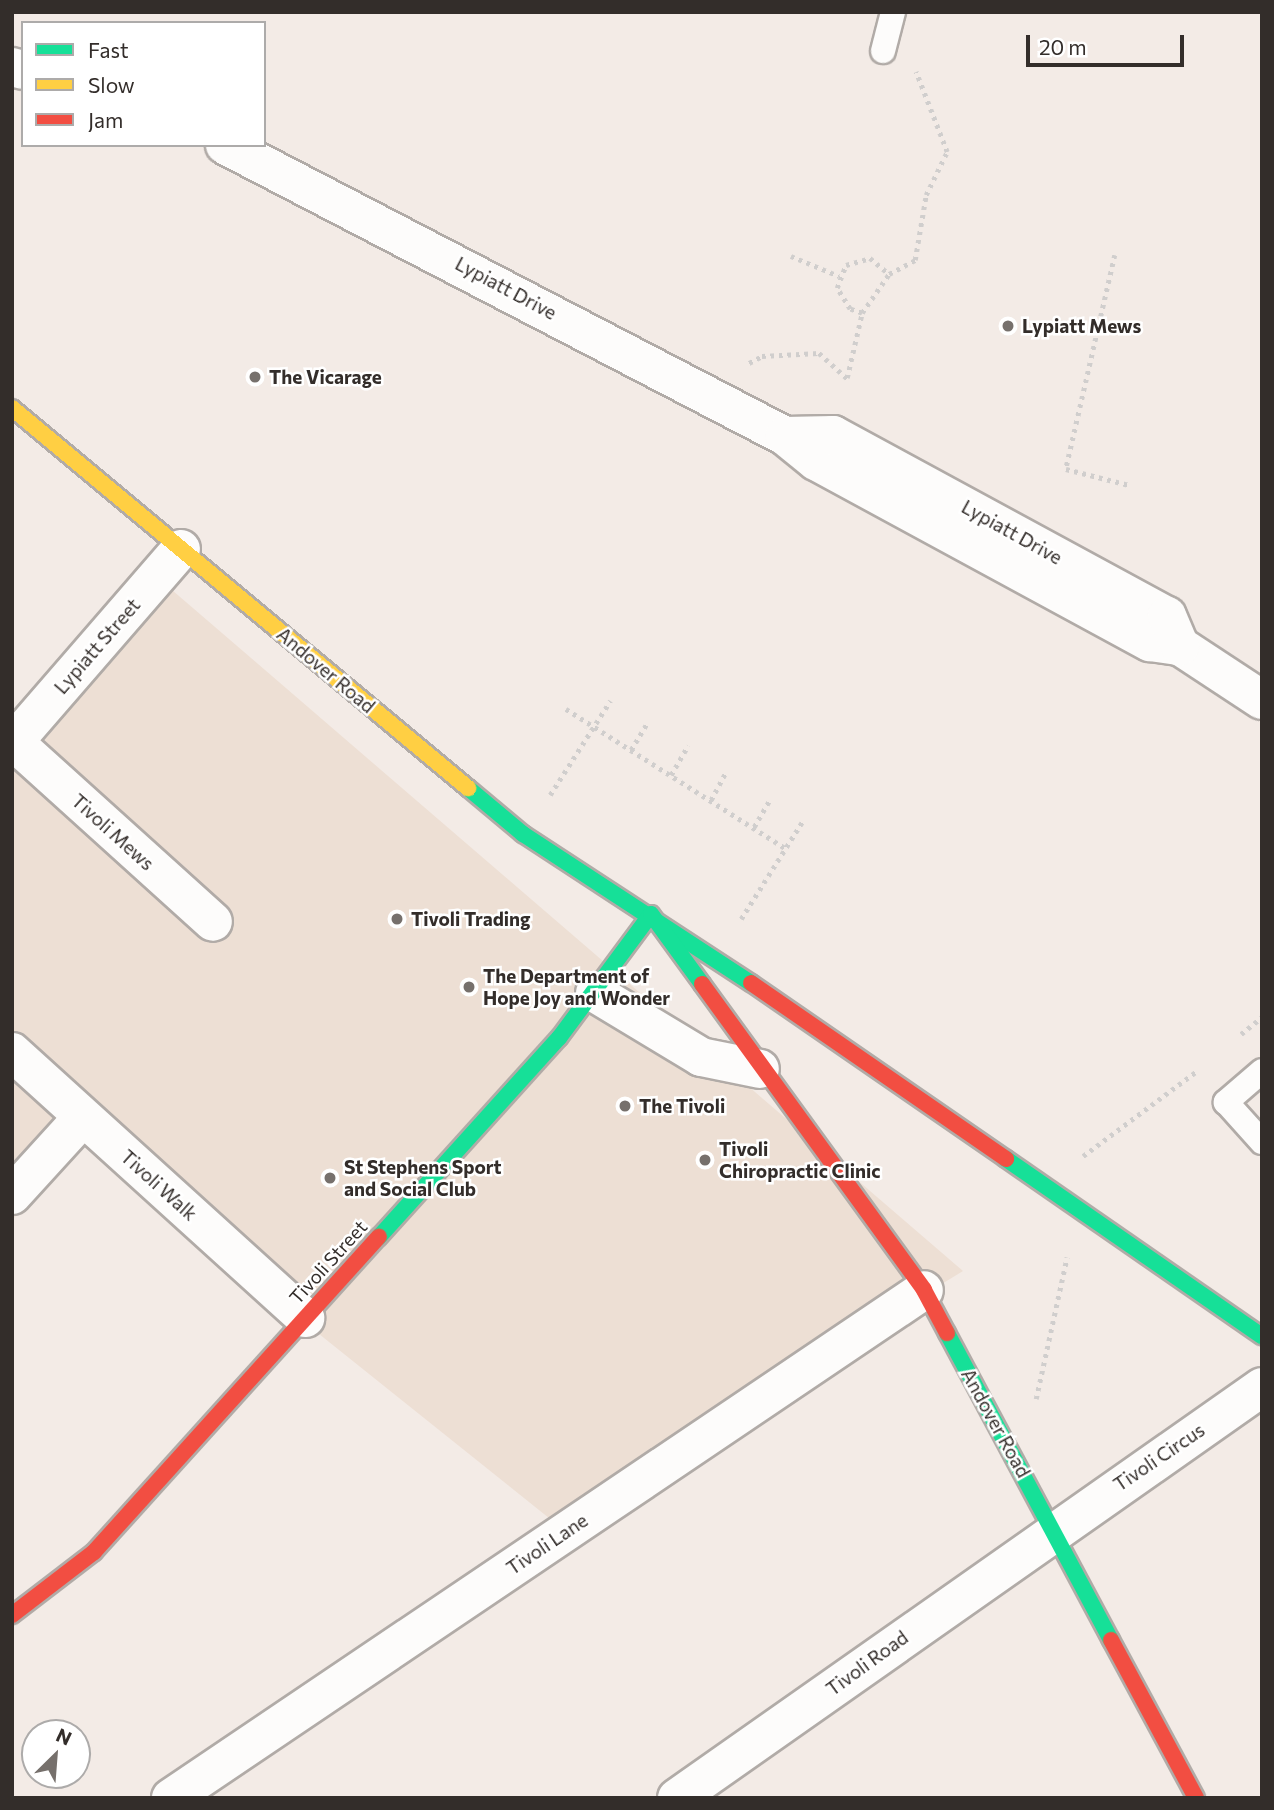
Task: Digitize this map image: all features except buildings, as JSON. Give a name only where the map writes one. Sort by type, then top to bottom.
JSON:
[{"type":"main road","name":"Andover Road","points":[[12,408],[523,834],[651,915],[1034,1182],[1262,1336]]},
{"type":"main road","name":"Andover Road","points":[[651,915],[760,1069],[924,1290],[1021,1470],[1056,1526],[1196,1798]]},
{"type":"main road","name":"Tivoli Street","points":[[12,1615],[94,1552],[594,993],[651,915]]},
{"type":"street","name":"Lypiatt Drive","points":[[229,147],[785,436],[817,461],[1150,642],[1180,646],[1262,700]]},
{"type":"street","name":"Lypiatt Street","points":[[13,743],[181,549]]},
{"type":"street","name":"Tivoli Mews","points":[[13,743],[213,922]]},
{"type":"street","points":[[594,993],[701,1057],[760,1069]]},
{"type":"street","name":"Tivoli Walk","points":[[12,1052],[305,1318]]},
{"type":"street","points":[[12,1195],[83,1117]]},
{"type":"street","name":"Tivoli Lane","points":[[171,1798],[924,1290]]},
{"type":"street","name":"Tivoli Circus","points":[[1056,1526],[1262,1387]]},
{"type":"street","name":"Tivoli Road","points":[[677,1798],[1056,1526]]},
{"type":"lane","points":[[883,51],[893,12]]},
{"type":"lane","points":[[1262,1071],[1226,1102],[1262,1142]]},
{"type":"path","points":[[742,368],[762,356],[819,353],[847,378],[862,313],[889,274],[915,260],[926,195],[947,152],[922,77],[883,51]]},
{"type":"path","points":[[1115,255],[1066,469],[1129,485]]},
{"type":"path","points":[[791,256],[839,276]]},
{"type":"path","points":[[862,313],[842,300],[839,276],[846,265],[870,258],[889,274]]},
{"type":"path","points":[[523,834],[610,701]]},
{"type":"path","points":[[566,709],[787,849]]},
{"type":"path","points":[[631,750],[647,723]]},
{"type":"path","points":[[671,775],[688,746]]},
{"type":"path","points":[[710,800],[726,772]]},
{"type":"path","points":[[754,827],[769,801]]},
{"type":"path","points":[[714,958],[802,822]]},
{"type":"path","points":[[1232,1042],[1262,1017]]},
{"type":"path","points":[[1034,1182],[1112,1140],[1202,1067]]},
{"type":"path","points":[[1021,1470],[1068,1249]]},
{"type":"shaded area","points":[[165,584],[963,1271],[554,1522],[84,1146],[12,1220],[12,758]]},
{"type":"traffic: fast","points":[[468,788],[523,834],[751,983]]},
{"type":"traffic: fast","points":[[379,1237],[559,1038],[651,914],[702,984]]},
{"type":"traffic: fast","points":[[1006,1159],[1262,1336]]},
{"type":"traffic: fast","points":[[947,1333],[1111,1640]]},
{"type":"traffic: slow","points":[[12,408],[468,788]]},
{"type":"traffic: jam","points":[[751,983],[1006,1159]]},
{"type":"traffic: jam","points":[[702,984],[924,1290],[947,1333]]},
{"type":"traffic: jam","points":[[12,1615],[94,1552],[379,1237]]},
{"type":"traffic: jam","points":[[1111,1640],[1196,1798]]},
{"type":"place","name":"Lypiatt Mews","points":[[1008,326]]},
{"type":"place","name":"The Vicarage","points":[[255,377]]},
{"type":"place","name":"Tivoli Trading","points":[[397,919]]},
{"type":"place","name":"The Department of Hope Joy and Wonder","points":[[469,987]]},
{"type":"place","name":"The Tivoli","points":[[625,1106]]},
{"type":"place","name":"Tivoli Chiropractic Clinic","points":[[705,1160]]},
{"type":"place","name":"St Stephens Sport and Social Club","points":[[330,1178]]}]
